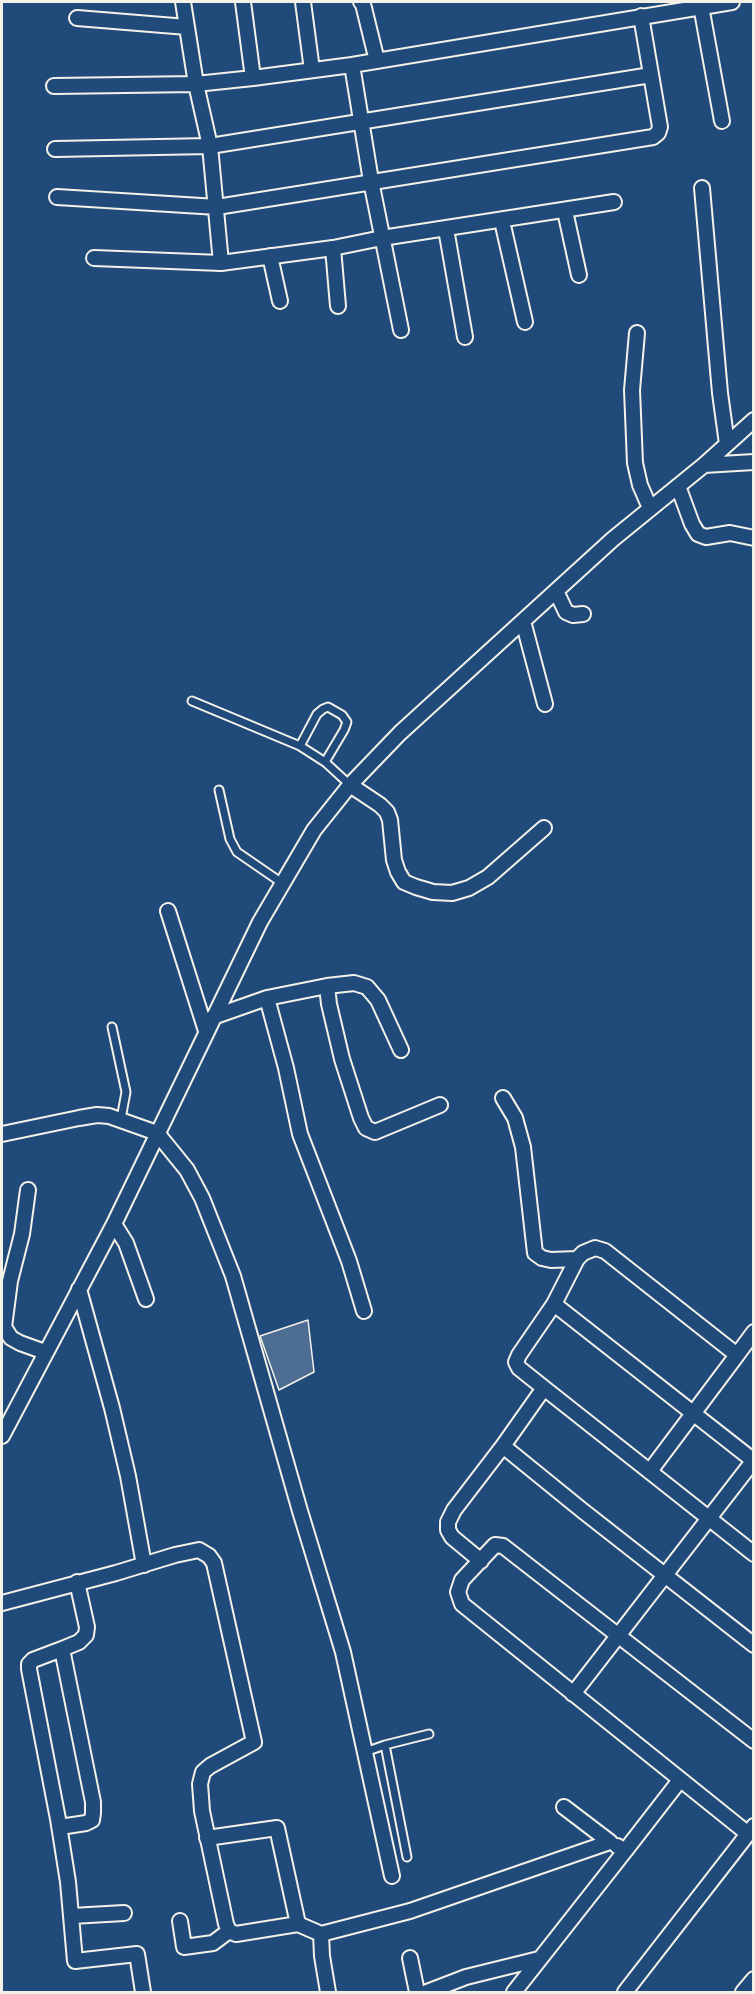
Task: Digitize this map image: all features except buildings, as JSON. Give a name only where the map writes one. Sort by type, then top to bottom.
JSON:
[{"type":"street","points":[[183,2],[196,84],[210,146],[221,263]]},
{"type":"street","points":[[243,2],[254,78]]},
{"type":"street","points":[[303,2],[312,70]]},
{"type":"street","points":[[361,2],[377,61]]},
{"type":"street","points":[[54,86],[196,84],[254,78],[352,65],[732,2]]},
{"type":"street","points":[[701,6],[722,121]]},
{"type":"street","points":[[57,197],[217,207],[653,136],[658,133],[660,126],[641,16]]},
{"type":"street","points":[[77,18],[187,27]]},
{"type":"street","points":[[352,65],[371,181],[401,330]]},
{"type":"street","points":[[55,149],[210,146],[651,75]]},
{"type":"street","points":[[702,188],[720,393],[727,444]]},
{"type":"street","points":[[94,258],[221,263],[333,248],[382,238],[446,230],[614,202]]},
{"type":"street","points":[[565,211],[579,275]]},
{"type":"street","points":[[502,221],[525,322]]},
{"type":"street","points":[[446,230],[465,337]]},
{"type":"street","points":[[333,248],[339,306]]},
{"type":"street","points":[[270,256],[280,301]]},
{"type":"street","points":[[637,333],[632,390],[635,463],[640,485],[650,508]]},
{"type":"street","points":[[2,1436],[114,1224],[260,922],[314,830],[350,785],[400,733],[556,591],[650,508],[704,465],[753,420]]},
{"type":"street","points":[[704,465],[753,462]]},
{"type":"street","points":[[678,486],[698,534],[706,537],[730,533],[753,538]]},
{"type":"street","points":[[556,591],[566,612],[573,615],[584,614]]},
{"type":"street","points":[[523,621],[544,704]]},
{"type":"street","points":[[350,785],[387,812],[390,820],[394,860],[404,882],[433,892],[452,894],[469,888],[488,877],[544,828]]},
{"type":"street","points":[[168,911],[206,1031]]},
{"type":"street","points":[[213,1017],[267,998],[354,983],[366,987],[382,1007],[401,1050]]},
{"type":"street","points":[[327,986],[342,1059],[366,1128],[375,1132],[440,1105]]},
{"type":"street","points":[[267,998],[286,1068],[300,1134],[346,1252],[363,1311]]},
{"type":"street","points":[[503,1098],[515,1118],[523,1148],[535,1252],[542,1258],[551,1260],[577,1259]]},
{"type":"street","points":[[2,1134],[97,1115],[121,1119],[157,1133],[187,1170],[202,1198],[233,1276],[343,1652],[392,1876]]},
{"type":"street","points":[[28,1190],[22,1234],[10,1281],[4,1327],[11,1338],[45,1352]]},
{"type":"street","points":[[114,1224],[126,1243],[146,1299]]},
{"type":"street","points":[[736,1355],[605,1251],[595,1248],[583,1253],[577,1259],[554,1305],[516,1362],[519,1368],[543,1388],[753,1554]]},
{"type":"street","points":[[79,1289],[129,1476],[144,1564]]},
{"type":"street","points":[[554,1305],[753,1460],[573,1694]]},
{"type":"street","points":[[650,1471],[753,1332]]},
{"type":"street","points":[[481,1561],[452,1537],[448,1530],[448,1522],[454,1510],[504,1446],[543,1388]]},
{"type":"street","points":[[504,1446],[753,1645]]},
{"type":"street","points":[[625,1992],[750,1829],[680,1780],[462,1604],[458,1592],[462,1580],[495,1545],[503,1546],[753,1741]]},
{"type":"street","points":[[2,1602],[199,1550],[205,1552],[214,1563],[254,1742],[210,1766],[203,1772],[200,1784],[207,1838],[226,1924],[230,1932],[236,1934],[298,1924],[321,1934],[410,1911],[610,1842]]},
{"type":"street","points":[[77,1582],[87,1628],[86,1635],[79,1642],[33,1660],[29,1664],[60,1827],[72,1916],[75,1961],[137,1954],[143,1992]]},
{"type":"street","points":[[60,1827],[86,1823],[92,1820],[93,1813],[93,1802],[62,1649]]},
{"type":"street","points":[[514,1992],[680,1780]]},
{"type":"street","points":[[564,1807],[625,1851]]},
{"type":"street","points":[[207,1838],[277,1828],[298,1924]]},
{"type":"street","points":[[72,1916],[124,1913]]},
{"type":"street","points":[[180,1921],[184,1947],[213,1943],[230,1932]]},
{"type":"street","points":[[321,1934],[328,1992]]},
{"type":"street","points":[[410,1958],[417,1992]]},
{"type":"street","points":[[427,1992],[466,1977],[539,1959]]},
{"type":"street","points":[[743,1992],[753,1979]]},
{"type":"lane","points":[[192,701],[300,746],[324,762],[350,785]]},
{"type":"lane","points":[[300,746],[317,714],[323,709],[328,707],[342,715],[347,722],[344,730],[324,762]]},
{"type":"lane","points":[[219,790],[230,839],[237,852],[282,883]]},
{"type":"lane","points":[[112,1027],[126,1092],[121,1119]]},
{"type":"lane","points":[[365,1752],[429,1734]]},
{"type":"lane","points":[[386,1745],[407,1857]]}]
